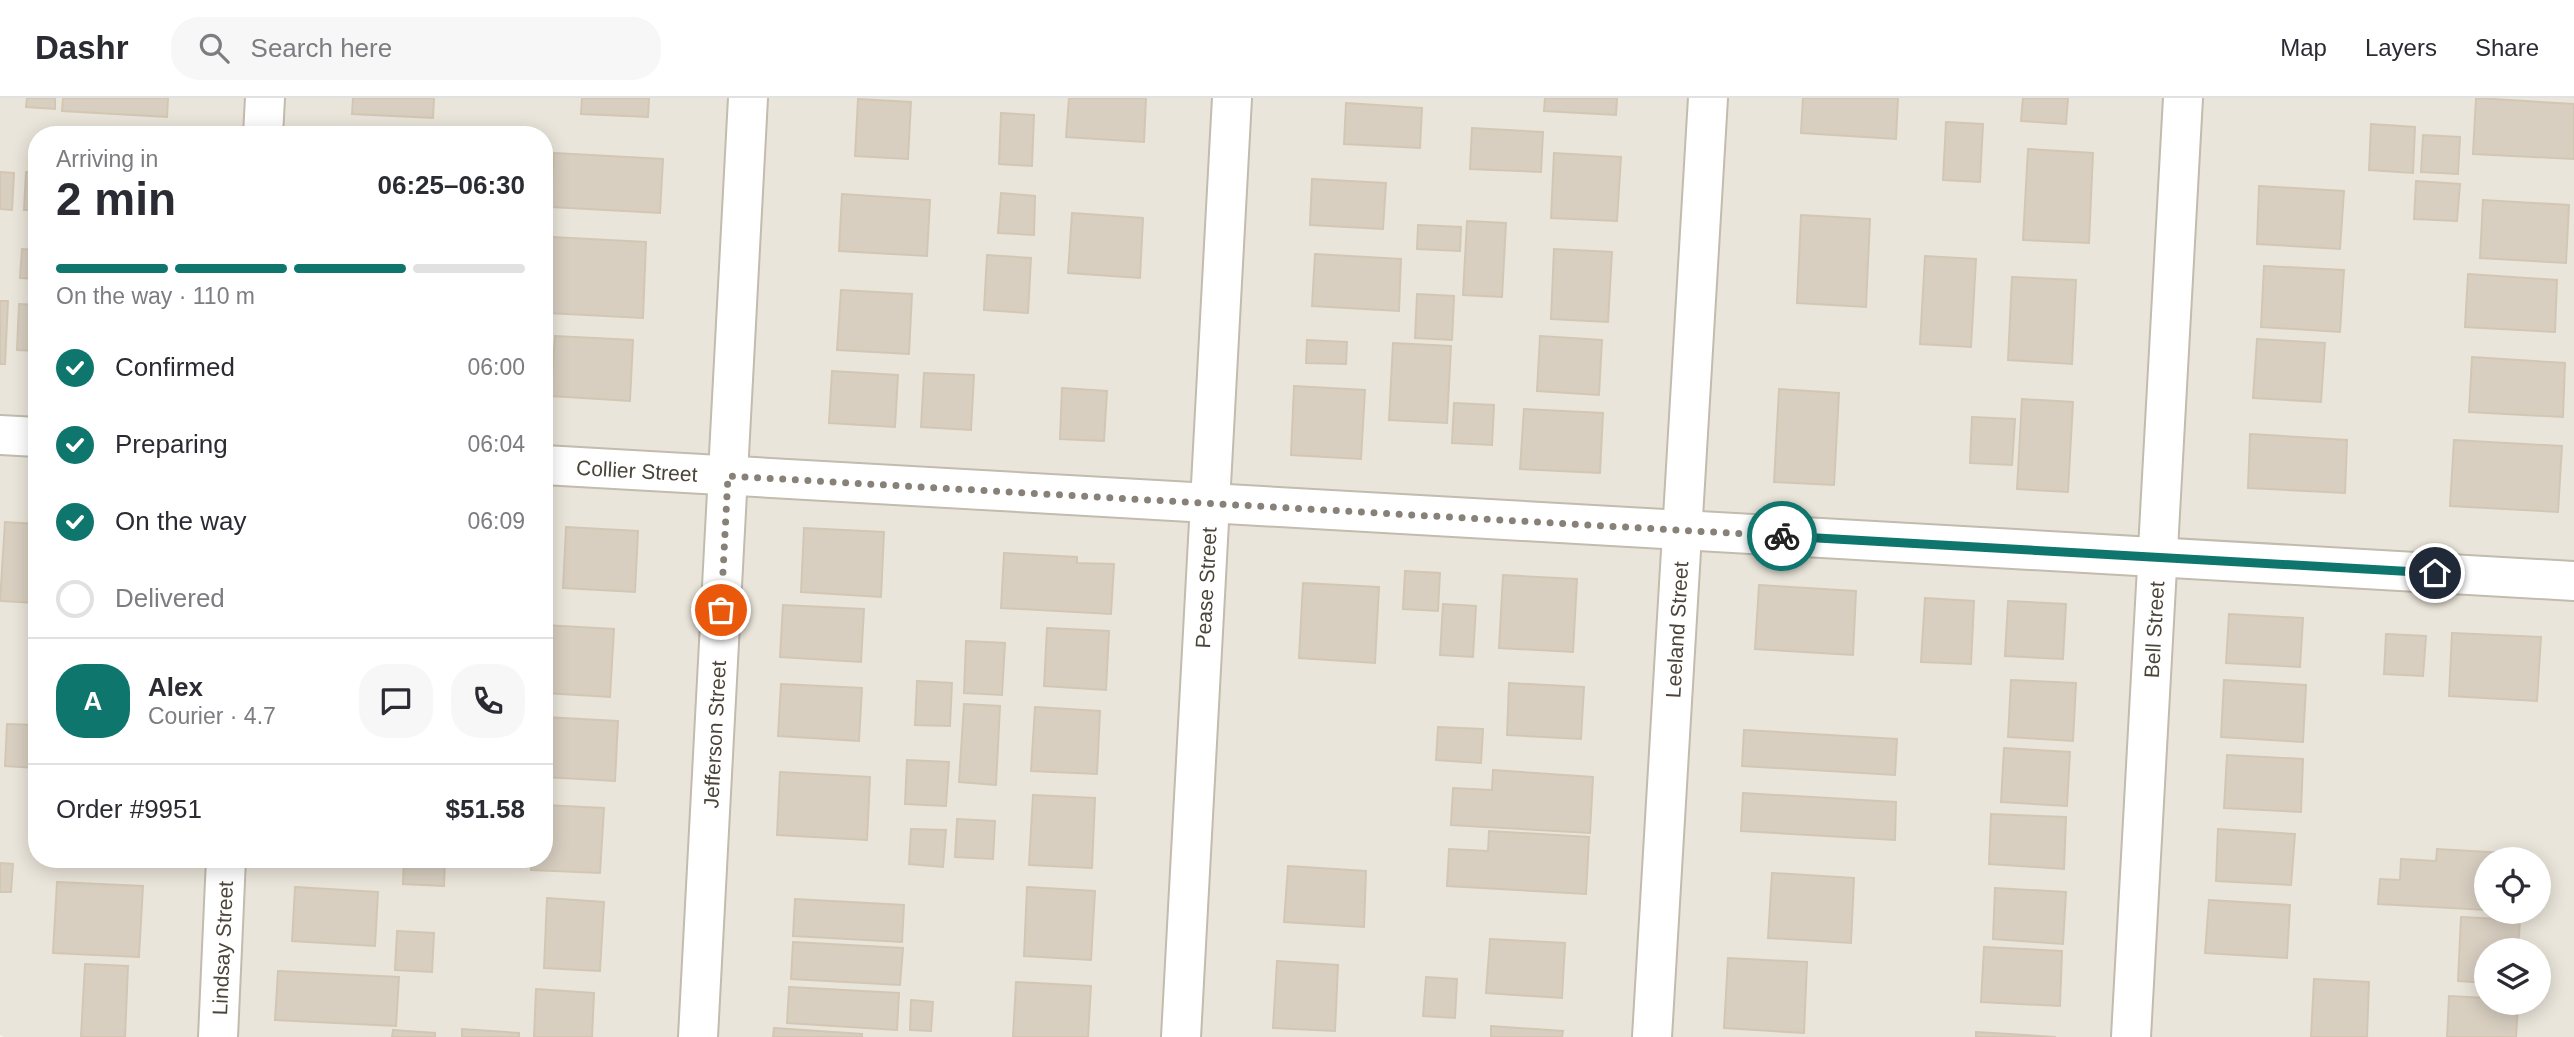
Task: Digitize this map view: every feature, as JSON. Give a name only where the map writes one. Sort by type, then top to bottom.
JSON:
[{"type":"street","points":[[263,126],[265,98]]},
{"type":"street","name":"Jefferson Street","points":[[698,1037],[748,98]]},
{"type":"street","name":"Pease Street","points":[[1181,1037],[1232,98]]},
{"type":"street","name":"Leeland Street","points":[[1652,1037],[1680,531],[1709,98]]},
{"type":"street","name":"Bell Street","points":[[2131,1037],[2183,98]]},
{"type":"street","points":[[0,435],[28,437]]},
{"type":"street","name":"Collier Street","points":[[553,466],[2574,581]]},
{"type":"street","name":"Lindsay Street","points":[[218,1037],[226,868]]},
{"type":"shaded area","points":[[0,98],[2574,98],[2574,1037],[4,1037],[0,1035]]},
{"type":"building","points":[[27,98],[55,98],[55,109],[26,107]]},
{"type":"building","points":[[63,98],[168,98],[167,117],[62,111]]},
{"type":"building","points":[[353,98],[434,98],[433,118],[352,114]]},
{"type":"building","points":[[582,98],[649,98],[648,117],[581,114]]},
{"type":"building","points":[[1069,98],[1146,98],[1144,142],[1066,137]]},
{"type":"building","points":[[1545,98],[1617,98],[1616,115],[1544,111]]},
{"type":"building","points":[[1803,98],[1898,98],[1896,139],[1801,133]]},
{"type":"building","points":[[2023,98],[2068,98],[2066,124],[2021,121]]},
{"type":"building","points":[[2476,98],[2574,104],[2574,159],[2473,154]]},
{"type":"building","points":[[858,99],[911,102],[908,159],[855,156]]},
{"type":"building","points":[[1346,103],[1422,108],[1420,148],[1344,144]]},
{"type":"building","points":[[1001,113],[1034,115],[1032,166],[999,164]]},
{"type":"building","points":[[1946,122],[1983,124],[1980,182],[1943,180]]},
{"type":"building","points":[[2371,124],[2415,127],[2413,173],[2369,170]]},
{"type":"building","points":[[1472,128],[1543,132],[1541,172],[1470,169]]},
{"type":"building","points":[[2423,135],[2460,137],[2458,174],[2421,172]]},
{"type":"building","points":[[2028,149],[2093,153],[2089,243],[2023,240]]},
{"type":"building","points":[[554,153],[663,159],[660,213],[553,207]]},
{"type":"building","points":[[1554,153],[1621,157],[1617,221],[1551,218]]},
{"type":"building","points":[[0,172],[14,173],[12,210],[0,209]]},
{"type":"building","points":[[26,172],[28,210],[24,210]]},
{"type":"building","points":[[1312,179],[1386,183],[1383,229],[1310,225]]},
{"type":"building","points":[[2416,181],[2460,184],[2457,221],[2414,219]]},
{"type":"building","points":[[2259,186],[2344,191],[2340,249],[2257,244]]},
{"type":"building","points":[[1001,193],[1035,196],[1034,235],[998,233]]},
{"type":"building","points":[[842,194],[930,200],[927,256],[839,251]]},
{"type":"building","points":[[2483,200],[2569,205],[2566,263],[2480,258]]},
{"type":"building","points":[[1072,213],[1143,218],[1140,278],[1068,273]]},
{"type":"building","points":[[1801,215],[1870,219],[1866,307],[1797,303]]},
{"type":"building","points":[[1467,221],[1506,223],[1502,297],[1463,295]]},
{"type":"building","points":[[1418,225],[1461,227],[1460,251],[1417,249]]},
{"type":"building","points":[[553,237],[646,242],[643,318],[553,313]]},
{"type":"building","points":[[22,249],[28,249],[28,278],[20,278]]},
{"type":"building","points":[[1554,249],[1612,252],[1608,322],[1551,319]]},
{"type":"building","points":[[1315,254],[1401,259],[1399,311],[1312,306]]},
{"type":"building","points":[[987,255],[1031,258],[1028,313],[984,310]]},
{"type":"building","points":[[1925,256],[1976,259],[1971,347],[1920,344]]},
{"type":"building","points":[[2264,266],[2344,270],[2340,332],[2261,327]]},
{"type":"building","points":[[2468,274],[2557,280],[2555,332],[2465,327]]},
{"type":"building","points":[[2012,277],[2076,280],[2072,364],[2008,360]]},
{"type":"building","points":[[841,290],[912,294],[909,354],[837,350]]},
{"type":"building","points":[[1417,294],[1454,296],[1452,340],[1415,338]]},
{"type":"building","points":[[0,301],[8,301],[5,364],[0,364]]},
{"type":"building","points":[[19,304],[28,304],[28,351],[17,350]]},
{"type":"building","points":[[555,336],[633,340],[630,401],[553,396]]},
{"type":"building","points":[[1540,336],[1602,340],[1599,395],[1537,391]]},
{"type":"building","points":[[2257,339],[2325,343],[2321,402],[2253,398]]},
{"type":"building","points":[[1307,340],[1347,342],[1346,364],[1306,363]]},
{"type":"building","points":[[1393,343],[1451,346],[1447,423],[1389,420]]},
{"type":"building","points":[[2472,357],[2565,363],[2563,417],[2469,412]]},
{"type":"building","points":[[832,371],[898,375],[895,427],[829,423]]},
{"type":"building","points":[[924,373],[974,375],[971,430],[921,427]]},
{"type":"building","points":[[1294,386],[1365,390],[1361,459],[1291,455]]},
{"type":"building","points":[[1062,388],[1107,391],[1104,441],[1060,439]]},
{"type":"building","points":[[1779,389],[1839,393],[1834,485],[1774,482]]},
{"type":"building","points":[[2022,399],[2073,402],[2068,492],[2017,489]]},
{"type":"building","points":[[1454,403],[1494,405],[1492,445],[1452,443]]},
{"type":"building","points":[[1524,409],[1603,413],[1600,473],[1520,469]]},
{"type":"building","points":[[1972,417],[2015,419],[2012,465],[1970,463]]},
{"type":"building","points":[[2250,434],[2347,440],[2345,493],[2248,488]]},
{"type":"building","points":[[2454,440],[2562,446],[2558,512],[2450,506]]},
{"type":"building","points":[[5,522],[28,523],[28,603],[0,601]]},
{"type":"building","points":[[566,527],[638,531],[635,592],[563,588]]},
{"type":"building","points":[[804,528],[884,532],[881,597],[801,592]]},
{"type":"building","points":[[1004,553],[1077,557],[1077,563],[1114,564],[1111,614],[1001,608]]},
{"type":"building","points":[[1405,571],[1440,573],[1438,611],[1403,609]]},
{"type":"building","points":[[1503,575],[1577,579],[1573,652],[1499,648]]},
{"type":"building","points":[[1303,583],[1379,587],[1375,663],[1299,658]]},
{"type":"building","points":[[1759,585],[1856,591],[1853,655],[1755,649]]},
{"type":"building","points":[[1925,598],[1974,601],[1971,664],[1921,662]]},
{"type":"building","points":[[2008,601],[2066,604],[2063,659],[2005,656]]},
{"type":"building","points":[[1443,604],[1476,606],[1473,657],[1440,655]]},
{"type":"building","points":[[783,605],[864,609],[861,662],[780,657]]},
{"type":"building","points":[[2229,614],[2303,618],[2300,667],[2226,663]]},
{"type":"building","points":[[553,626],[614,629],[610,697],[553,694]]},
{"type":"building","points":[[1047,628],[1109,631],[1106,690],[1044,686]]},
{"type":"building","points":[[2452,633],[2541,637],[2537,701],[2449,696]]},
{"type":"building","points":[[2386,634],[2426,636],[2423,676],[2384,674]]},
{"type":"building","points":[[966,641],[1005,643],[1002,695],[964,693]]},
{"type":"building","points":[[2011,680],[2076,683],[2073,741],[2008,737]]},
{"type":"building","points":[[2224,680],[2306,685],[2303,742],[2221,737]]},
{"type":"building","points":[[917,681],[952,683],[950,726],[915,725]]},
{"type":"building","points":[[1509,683],[1584,687],[1581,739],[1507,735]]},
{"type":"building","points":[[781,684],[862,688],[859,741],[778,736]]},
{"type":"building","points":[[964,704],[1000,706],[996,785],[959,782]]},
{"type":"building","points":[[1035,707],[1100,711],[1097,774],[1031,771]]},
{"type":"building","points":[[553,717],[618,721],[615,781],[553,778]]},
{"type":"building","points":[[7,724],[28,725],[28,767],[5,766]]},
{"type":"building","points":[[1438,727],[1483,729],[1481,763],[1436,760]]},
{"type":"building","points":[[1744,730],[1897,739],[1895,775],[1742,766]]},
{"type":"building","points":[[2004,748],[2070,752],[2067,806],[2001,802]]},
{"type":"building","points":[[2227,755],[2303,759],[2301,812],[2224,808]]},
{"type":"building","points":[[907,760],[949,762],[946,806],[905,804]]},
{"type":"building","points":[[1493,770],[1593,777],[1590,833],[1451,825],[1453,788],[1492,790]]},
{"type":"building","points":[[780,772],[870,777],[867,840],[777,835]]},
{"type":"building","points":[[1743,793],[1896,802],[1895,840],[1741,831]]},
{"type":"building","points":[[1033,795],[1095,798],[1092,868],[1029,865]]},
{"type":"building","points":[[553,805],[604,808],[600,873],[531,870],[553,868]]},
{"type":"building","points":[[1991,814],[2066,817],[2064,869],[1989,864]]},
{"type":"building","points":[[957,819],[995,821],[993,859],[955,857]]},
{"type":"building","points":[[911,829],[946,830],[943,867],[909,864]]},
{"type":"building","points":[[2218,829],[2295,834],[2291,885],[2216,881]]},
{"type":"building","points":[[1489,831],[1589,837],[1586,894],[1447,886],[1449,849],[1488,851]]},
{"type":"building","points":[[2437,849],[2474,851],[2474,909],[2378,904],[2380,879],[2400,880],[2401,859],[2436,861]]},
{"type":"building","points":[[0,863],[13,864],[11,892],[0,892]]},
{"type":"building","points":[[1288,866],[1366,871],[1364,927],[1284,922]]},
{"type":"building","points":[[404,868],[445,868],[444,886],[403,884]]},
{"type":"building","points":[[1772,873],[1854,878],[1851,943],[1768,938]]},
{"type":"building","points":[[57,882],[143,886],[139,957],[53,953]]},
{"type":"building","points":[[295,887],[378,892],[375,946],[292,941]]},
{"type":"building","points":[[1027,887],[1095,891],[1091,960],[1024,956]]},
{"type":"building","points":[[1995,888],[2066,892],[2063,944],[1993,939]]},
{"type":"building","points":[[547,898],[604,902],[600,971],[544,968]]},
{"type":"building","points":[[795,899],[904,905],[902,942],[793,936]]},
{"type":"building","points":[[2209,900],[2290,905],[2287,958],[2205,953]]},
{"type":"building","points":[[2461,917],[2474,918],[2474,924],[2520,924],[2519,938],[2474,938],[2474,982],[2458,981]]},
{"type":"building","points":[[397,931],[434,933],[432,972],[395,970]]},
{"type":"building","points":[[1490,939],[1565,943],[1562,998],[1486,993]]},
{"type":"building","points":[[793,942],[903,948],[900,985],[791,979]]},
{"type":"building","points":[[1984,947],[2062,951],[2060,1006],[1981,1002]]},
{"type":"building","points":[[1728,958],[1807,962],[1804,1033],[1724,1028]]},
{"type":"building","points":[[1277,961],[1338,965],[1335,1031],[1273,1028]]},
{"type":"building","points":[[85,964],[128,966],[125,1037],[81,1037]]},
{"type":"building","points":[[278,971],[399,977],[396,1026],[275,1020]]},
{"type":"building","points":[[1426,977],[1457,979],[1455,1018],[1423,1016]]},
{"type":"building","points":[[2314,979],[2369,982],[2367,1037],[2311,1037]]},
{"type":"building","points":[[1016,982],[1091,986],[1088,1037],[1013,1037]]},
{"type":"building","points":[[789,987],[899,993],[897,1030],[787,1023]]},
{"type":"building","points":[[536,989],[594,993],[592,1037],[534,1037]]},
{"type":"building","points":[[2449,996],[2474,997],[2474,1015],[2517,1015],[2516,1037],[2447,1037]]},
{"type":"building","points":[[911,1000],[933,1002],[931,1031],[910,1030]]},
{"type":"building","points":[[1491,1026],[1563,1031],[1562,1037],[1491,1037]]},
{"type":"building","points":[[774,1028],[862,1034],[862,1037],[773,1037]]},
{"type":"building","points":[[462,1029],[519,1033],[519,1037],[462,1037]]},
{"type":"building","points":[[393,1030],[435,1033],[435,1037],[392,1037]]},
{"type":"building","points":[[1976,1032],[2056,1037],[1976,1037]]},
{"type":"way so far","points":[[721,610],[728,476],[1782,536]]},
{"type":"route","points":[[1782,536],[2435,573]]}]
